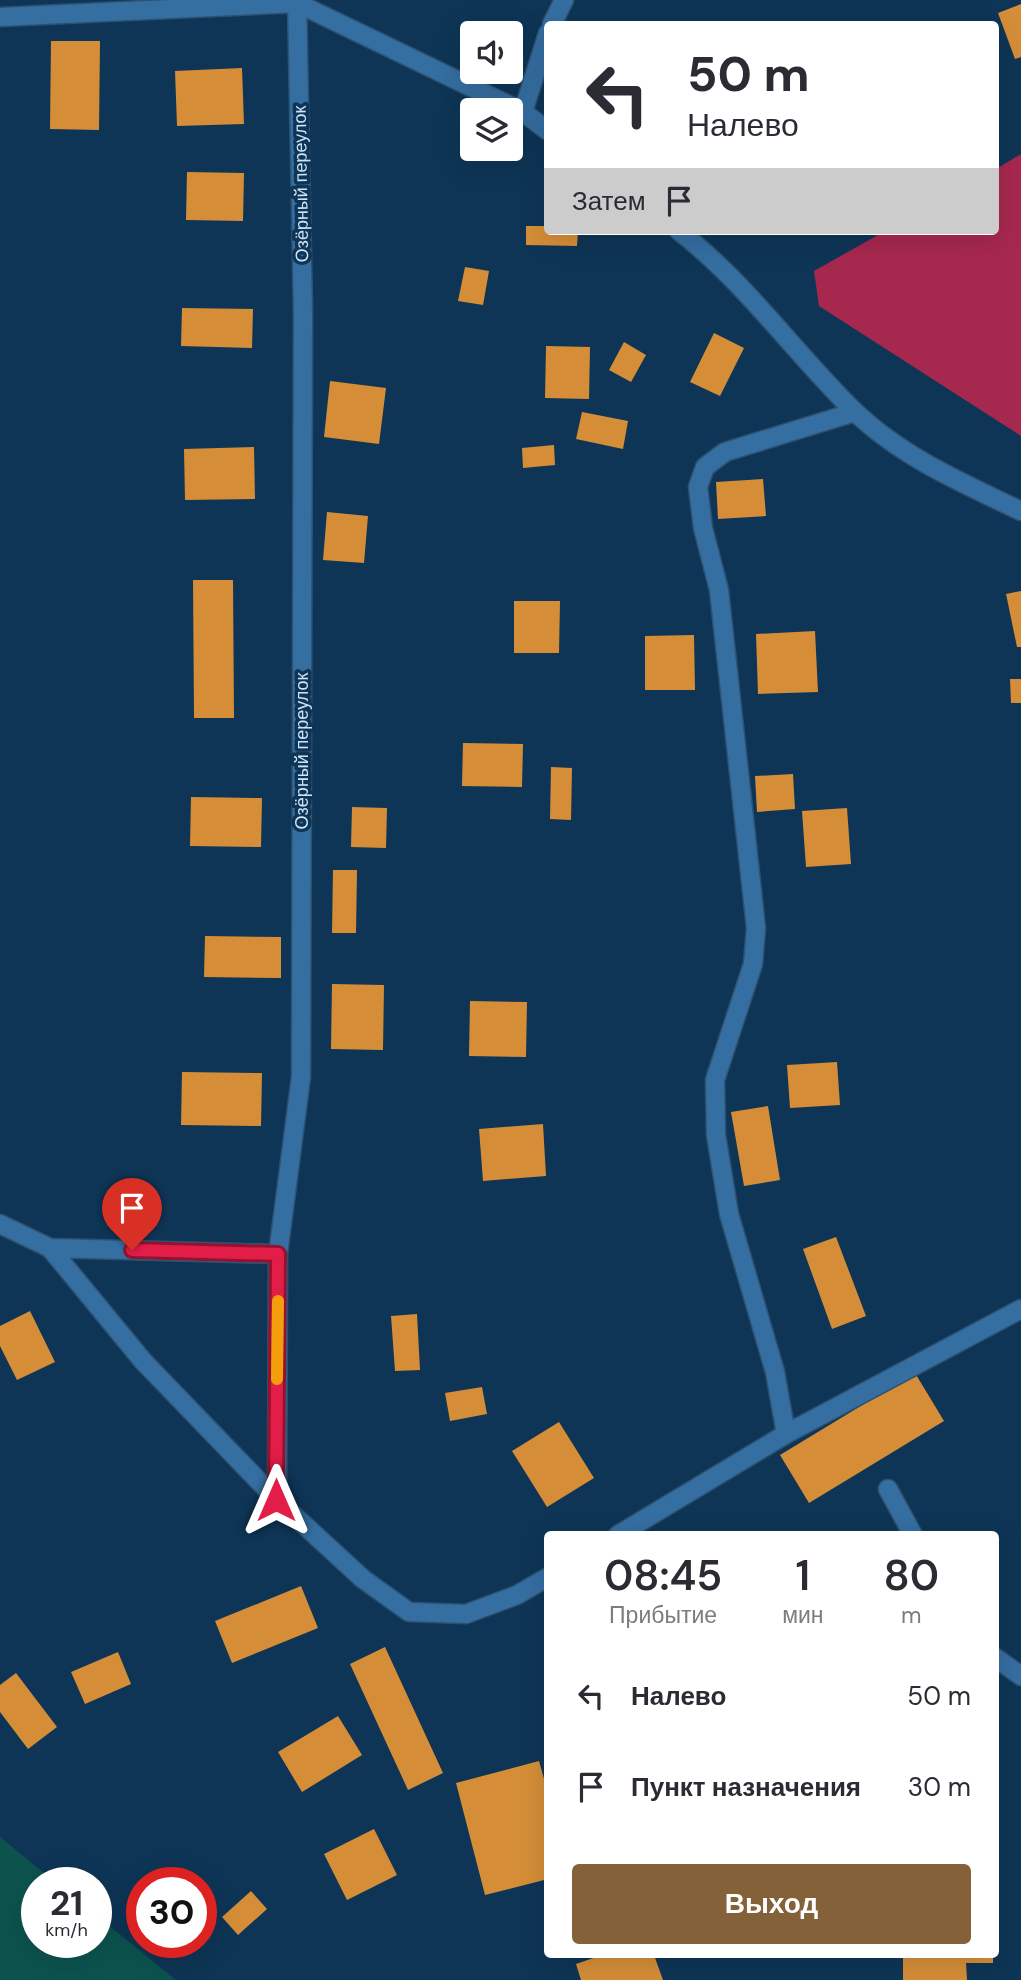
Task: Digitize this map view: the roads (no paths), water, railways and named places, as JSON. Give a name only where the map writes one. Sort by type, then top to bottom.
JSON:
[{"type":"street","points":[[554,21],[564,0]]},
{"type":"street","points":[[0,17],[297,1],[494,98]]},
{"type":"street","name":"Озёрный переулок","points":[[276,1500],[278,1254],[301,1077],[303,312],[297,1]]},
{"type":"street","points":[[544,46],[523,112],[544,128]]},
{"type":"street","points":[[684,235],[710,254],[855,412],[932,469],[1021,511]]},
{"type":"street","points":[[786,1434],[775,1372],[729,1214],[716,1135],[715,1080],[753,964],[756,928],[719,590],[703,528],[698,487],[705,467],[725,452],[855,412]]},
{"type":"street","points":[[0,1224],[50,1248],[278,1254]]},
{"type":"street","points":[[50,1248],[143,1361],[276,1500],[363,1579],[409,1612],[466,1614],[517,1595],[544,1579]]},
{"type":"street","points":[[625,1531],[786,1434],[1021,1308]]},
{"type":"street","points":[[888,1489],[911,1531]]},
{"type":"street","points":[[999,1660],[1021,1676]]}]
